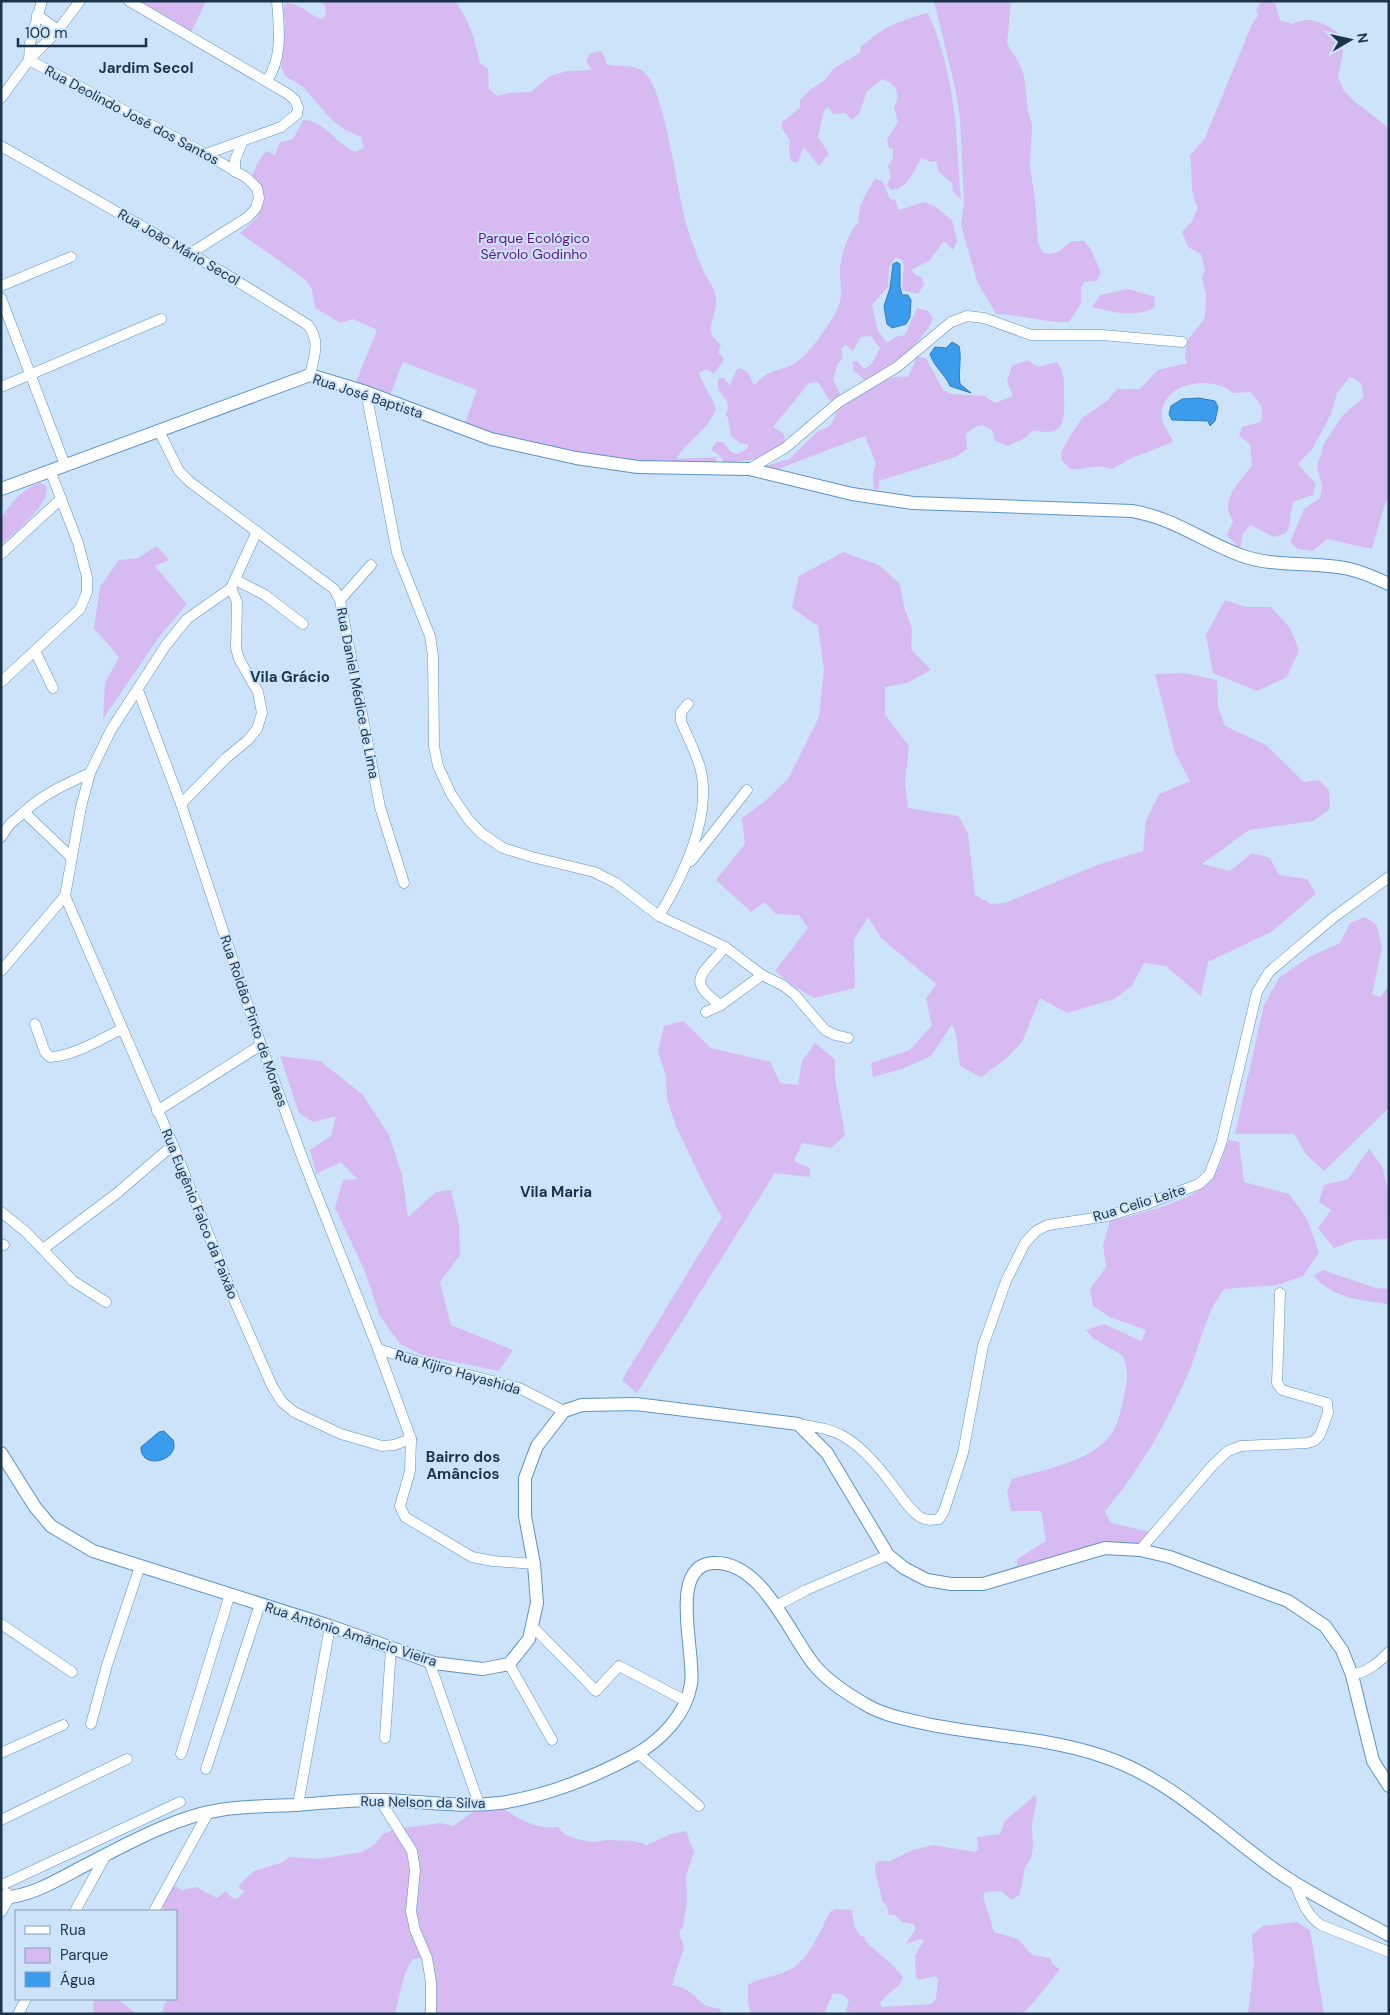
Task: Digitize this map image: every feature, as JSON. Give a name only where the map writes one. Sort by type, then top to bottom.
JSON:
[{"type":"street","points":[[29,60],[30,43],[42,1]]},
{"type":"street","points":[[1,98],[29,60],[58,30],[80,1]]},
{"type":"street","points":[[129,1],[267,81],[295,100],[298,108],[297,114],[281,127],[242,143],[206,154]]},
{"type":"street","points":[[267,81],[275,69],[279,55],[276,1]]},
{"type":"street","points":[[37,15],[58,30]]},
{"type":"street","name":"Rua Deolindo José dos Santos","points":[[29,60],[206,154],[247,178],[257,188],[259,198],[256,208],[248,218],[191,253]]},
{"type":"street","points":[[235,172],[235,160],[242,143]]},
{"type":"street","name":"Rua João Mário Secol","points":[[1,146],[191,253],[308,325],[315,334],[316,343],[310,375]]},
{"type":"street","points":[[1,286],[72,257]]},
{"type":"street","points":[[1,298],[64,465]]},
{"type":"street","points":[[749,469],[785,448],[838,402],[897,367],[951,322],[966,316],[984,318],[1031,335],[1102,335],[1182,342]]},
{"type":"street","points":[[1,387],[161,319]]},
{"type":"street","name":"Rua José Baptista","points":[[1,489],[310,375],[366,392],[491,439],[576,458],[638,467],[749,469],[852,494],[913,503],[1126,510],[1152,515],[1178,524],[1241,556],[1263,561],[1340,567],[1374,577],[1389,584]]},
{"type":"street","points":[[366,392],[397,553],[430,636],[433,656],[434,746],[438,766],[451,794],[480,833],[503,848],[594,872],[616,884],[659,916],[725,947],[762,976],[784,986],[795,995],[825,1030],[848,1038]]},
{"type":"street","name":"Rua Daniel Médice de Lima","points":[[159,431],[170,455],[185,476],[334,589],[340,600],[380,807],[404,883]]},
{"type":"street","points":[[1,682],[80,609],[87,592],[87,577],[78,543],[50,470]]},
{"type":"street","points":[[1,554],[61,499]]},
{"type":"street","points":[[1,970],[65,896],[71,858],[90,773],[111,730],[166,645],[187,619],[234,584],[257,531]]},
{"type":"street","points":[[340,600],[371,565]]},
{"type":"street","points":[[234,584],[265,595],[303,624]]},
{"type":"street","points":[[181,804],[226,758],[248,740],[257,729],[262,713],[258,692],[239,659],[236,648],[237,602],[234,584]]},
{"type":"street","points":[[35,651],[53,688]]},
{"type":"street","name":"Rua Roldão Pinto de Moraes","points":[[138,690],[181,804],[261,1045],[322,1211],[378,1349],[411,1439]]},
{"type":"street","points":[[686,868],[697,832],[702,793],[700,769],[681,721],[681,712],[688,704]]},
{"type":"street","points":[[1,837],[10,824],[52,791],[90,773]]},
{"type":"street","points":[[659,916],[686,868],[747,790]]},
{"type":"street","points":[[24,812],[71,858]]},
{"type":"street","name":"Rua Celio Leite","points":[[798,1424],[824,1428],[844,1436],[871,1460],[909,1507],[922,1518],[930,1521],[939,1519],[944,1510],[963,1453],[983,1346],[1006,1281],[1025,1243],[1036,1231],[1048,1225],[1108,1216],[1199,1184],[1209,1175],[1221,1144],[1257,992],[1270,972],[1334,917],[1389,877]]},
{"type":"street","name":"Rua Eugênio Falco da Paixão","points":[[65,896],[173,1145],[236,1304],[272,1386],[282,1402],[294,1412],[342,1434],[382,1446],[394,1445],[411,1439]]},
{"type":"street","points":[[721,1005],[703,992],[699,984],[700,977],[725,947]]},
{"type":"street","points":[[706,1012],[721,1005],[762,976]]},
{"type":"street","points":[[34,1024],[45,1052],[50,1057],[75,1050],[122,1029]]},
{"type":"street","points":[[157,1111],[261,1045]]},
{"type":"street","points":[[43,1249],[116,1194],[173,1145]]},
{"type":"street","points":[[1,1212],[43,1249],[73,1281],[106,1302]]},
{"type":"street","points":[[1140,1550],[1213,1464],[1228,1450],[1241,1446],[1307,1443],[1320,1435],[1328,1413],[1327,1403],[1282,1390],[1277,1383],[1280,1294]]},
{"type":"street","name":"Rua Kijiro Hayashida","points":[[378,1349],[519,1388],[564,1411]]},
{"type":"street","points":[[552,1740],[509,1664],[529,1639],[537,1603],[534,1564],[525,1516],[525,1478],[537,1446],[564,1411],[582,1405],[636,1404],[798,1424],[827,1454],[888,1555],[904,1568],[927,1580],[950,1584],[983,1584],[1105,1548],[1140,1550],[1170,1556],[1288,1601],[1325,1626],[1342,1650],[1352,1675],[1373,1761],[1389,1786]]},
{"type":"street","points":[[411,1439],[410,1471],[400,1506],[406,1517],[472,1557],[493,1561],[534,1564]]},
{"type":"street","name":"Rua Antônio Amâncio Vieira","points":[[2,1456],[35,1507],[51,1526],[93,1551],[330,1626],[429,1661],[483,1670],[509,1664]]},
{"type":"street","points":[[778,1605],[806,1590],[888,1555]]},
{"type":"street","name":"Rua Nelson da Silva","points":[[5,1898],[41,1888],[182,1820],[208,1813],[234,1808],[380,1800],[498,1803],[537,1795],[570,1784],[638,1753],[668,1729],[679,1716],[686,1701],[691,1685],[692,1666],[686,1599],[689,1579],[699,1567],[713,1563],[731,1566],[752,1578],[778,1605],[816,1667],[840,1689],[870,1708],[900,1718],[964,1732],[1055,1743],[1104,1756],[1146,1775],[1185,1801],[1294,1881],[1389,1935]]},
{"type":"street","points":[[91,1724],[107,1665],[140,1566]]},
{"type":"street","points":[[180,1754],[230,1594]]},
{"type":"street","points":[[206,1769],[260,1604]]},
{"type":"street","points":[[1,1624],[72,1672]]},
{"type":"street","points":[[298,1805],[330,1626]]},
{"type":"street","points":[[533,1626],[596,1691],[619,1666],[686,1701]]},
{"type":"street","points":[[386,1738],[392,1648]]},
{"type":"street","points":[[1352,1675],[1365,1672],[1376,1666],[1389,1652]]},
{"type":"street","points":[[429,1661],[479,1804]]},
{"type":"street","points":[[1,1753],[63,1726]]},
{"type":"street","points":[[638,1753],[699,1806]]},
{"type":"street","points":[[1,1820],[127,1759]]},
{"type":"street","points":[[380,1800],[412,1851],[415,1870],[411,1911],[415,1930],[427,1958],[431,1982],[431,2014]]},
{"type":"street","points":[[1,1912],[5,1898],[3,1881],[180,1802]]},
{"type":"street","points":[[155,1910],[208,1813]]},
{"type":"street","points":[[76,1910],[106,1855]]},
{"type":"street","points":[[1294,1881],[1305,1909],[1321,1925],[1389,1952]]},
{"type":"street","points":[[18,2014],[25,2000]]},
{"type":"green space","points":[[142,1],[206,1],[191,32],[141,4]]},
{"type":"green space","name":"Parque Ecológico Sérvolo Godinho","points":[[319,1],[455,1],[471,30],[480,63],[488,69],[489,89],[497,96],[509,93],[531,92],[550,76],[567,71],[592,70],[586,61],[591,53],[601,51],[606,64],[637,68],[645,73],[659,100],[665,121],[687,227],[700,263],[714,291],[716,302],[711,333],[714,339],[721,345],[718,352],[724,359],[714,374],[706,369],[699,373],[716,409],[708,423],[676,459],[716,457],[717,463],[645,463],[602,459],[550,448],[464,425],[477,390],[403,362],[389,398],[354,387],[377,330],[353,319],[341,323],[315,308],[312,289],[306,280],[240,233],[257,218],[264,198],[252,177],[257,163],[266,151],[275,155],[280,142],[293,139],[303,120],[323,127],[341,143],[355,152],[364,148],[361,137],[344,129],[331,119],[302,86],[285,76],[281,67],[285,22],[283,8],[287,3],[293,4],[322,19],[326,15],[325,5]]},
{"type":"green space","points":[[934,1],[1011,1],[1007,44],[1018,61],[1024,76],[1028,112],[1032,125],[1030,167],[1035,199],[1038,242],[1043,253],[1052,254],[1062,250],[1071,241],[1084,241],[1090,248],[1101,272],[1097,281],[1084,282],[1081,288],[1081,303],[1069,322],[996,314],[977,281],[961,225],[964,203],[960,118],[955,87]]},
{"type":"green space","points":[[1262,1],[1275,3],[1280,20],[1292,24],[1305,20],[1316,21],[1338,33],[1343,51],[1338,78],[1344,91],[1355,102],[1389,128],[1389,501],[1385,503],[1372,549],[1327,539],[1313,551],[1298,549],[1290,542],[1304,509],[1320,498],[1322,486],[1317,467],[1324,444],[1342,416],[1364,397],[1361,383],[1350,377],[1337,393],[1331,414],[1313,448],[1298,464],[1316,484],[1313,495],[1295,501],[1286,533],[1274,537],[1250,525],[1243,534],[1240,548],[1227,535],[1233,521],[1228,506],[1232,492],[1252,466],[1250,444],[1239,436],[1242,427],[1261,422],[1262,412],[1260,405],[1250,392],[1233,393],[1224,387],[1214,384],[1190,384],[1171,394],[1165,403],[1162,418],[1173,442],[1132,458],[1112,469],[1096,467],[1070,469],[1062,461],[1061,453],[1082,418],[1108,400],[1117,389],[1140,389],[1158,370],[1187,363],[1185,359],[1187,341],[1205,318],[1206,295],[1202,278],[1205,271],[1201,254],[1188,247],[1182,232],[1192,221],[1198,207],[1192,189],[1190,156],[1205,138],[1252,24],[1258,16],[1256,10]]},
{"type":"green space","points":[[928,13],[942,51],[951,91],[956,128],[961,199],[953,192],[952,183],[939,172],[936,161],[931,162],[921,158],[910,178],[902,186],[891,190],[887,185],[891,176],[888,166],[893,158],[893,149],[889,148],[887,140],[898,121],[894,108],[897,94],[891,84],[882,79],[867,91],[859,114],[851,120],[846,113],[833,114],[828,107],[824,110],[818,137],[829,154],[819,166],[804,147],[797,163],[791,161],[790,140],[782,129],[782,122],[800,108],[800,100],[811,89],[825,80],[834,68],[860,53],[861,46],[877,34],[909,18]]},
{"type":"green space","points":[[875,179],[882,181],[890,199],[895,200],[899,210],[924,202],[934,206],[952,220],[957,241],[953,250],[944,241],[929,261],[911,270],[921,277],[924,284],[918,294],[902,290],[904,266],[902,260],[896,257],[889,267],[888,287],[872,305],[878,331],[887,343],[895,337],[905,335],[917,308],[928,311],[933,318],[929,327],[914,345],[894,363],[865,380],[854,371],[852,362],[857,361],[864,369],[872,364],[880,348],[871,336],[861,337],[853,351],[846,345],[841,348],[843,358],[838,364],[833,379],[840,394],[837,399],[830,401],[818,382],[809,383],[773,427],[784,434],[785,442],[758,459],[725,463],[718,454],[711,450],[716,442],[723,442],[731,452],[738,454],[748,448],[748,445],[740,443],[731,436],[728,417],[725,416],[728,404],[719,389],[719,378],[724,378],[730,386],[736,370],[740,368],[748,372],[753,384],[756,384],[763,376],[792,365],[812,347],[836,312],[840,301],[840,265],[843,252],[852,231],[859,222],[859,211],[863,200]]},
{"type":"green space","points":[[1128,289],[1155,297],[1154,308],[1139,313],[1131,313],[1092,307],[1100,295]]},
{"type":"green space","points":[[917,357],[926,358],[943,390],[951,394],[984,396],[995,403],[1013,396],[1007,381],[1012,366],[1027,360],[1038,367],[1057,362],[1063,375],[1064,383],[1064,413],[1061,425],[1051,432],[1034,430],[1023,439],[1008,446],[995,441],[992,430],[982,425],[973,428],[966,434],[967,449],[955,457],[879,481],[879,489],[874,489],[873,473],[876,464],[865,436],[770,472],[759,468],[789,459],[817,432],[831,425],[836,414],[843,406],[877,384],[895,377],[908,377]]},
{"type":"green space","points":[[41,483],[46,485],[47,492],[44,500],[31,517],[1,545],[1,520],[4,515],[12,503],[24,492]]},
{"type":"green space","points":[[157,546],[169,560],[155,566],[187,604],[159,637],[103,719],[105,683],[119,657],[94,628],[100,587],[119,560],[138,558]]},
{"type":"green space","points":[[843,552],[879,565],[900,584],[904,607],[912,629],[911,649],[931,670],[907,683],[885,687],[885,715],[909,746],[905,783],[908,808],[958,816],[968,833],[975,895],[991,904],[1005,903],[1097,865],[1143,851],[1146,821],[1159,794],[1190,781],[1175,753],[1155,674],[1185,673],[1217,680],[1218,707],[1225,726],[1266,745],[1304,782],[1319,780],[1329,790],[1330,809],[1313,821],[1249,830],[1202,864],[1230,871],[1252,853],[1270,858],[1279,875],[1307,879],[1316,894],[1271,932],[1208,962],[1201,996],[1166,966],[1144,963],[1132,986],[1114,999],[1067,1013],[1040,998],[1022,1042],[1006,1059],[981,1077],[960,1066],[956,1035],[952,1024],[931,1056],[902,1069],[873,1077],[871,1063],[910,1050],[932,1025],[926,999],[936,984],[881,938],[868,917],[854,940],[855,988],[814,998],[792,985],[775,971],[808,928],[799,915],[776,914],[765,902],[751,912],[716,880],[745,844],[742,818],[764,802],[788,779],[819,717],[824,670],[818,626],[792,608],[799,576]]},
{"type":"green space","points":[[1225,600],[1246,607],[1271,607],[1290,628],[1299,650],[1287,677],[1257,691],[1213,673],[1206,635]]},
{"type":"green space","points":[[1365,917],[1377,925],[1382,948],[1372,994],[1380,997],[1389,986],[1389,1108],[1324,1171],[1306,1154],[1294,1134],[1235,1134],[1264,1005],[1279,978],[1309,957],[1340,943],[1350,923]]},
{"type":"green space","points":[[683,1021],[711,1048],[770,1062],[780,1083],[798,1085],[802,1061],[815,1043],[835,1059],[835,1079],[845,1135],[831,1148],[802,1143],[794,1161],[810,1168],[810,1177],[775,1173],[637,1393],[622,1380],[722,1217],[704,1185],[676,1126],[667,1099],[666,1077],[658,1051],[664,1026]]},
{"type":"green space","points":[[280,1056],[320,1061],[362,1094],[389,1135],[402,1175],[408,1217],[436,1192],[451,1190],[459,1225],[460,1255],[440,1282],[451,1325],[513,1350],[499,1371],[422,1355],[400,1344],[380,1316],[364,1269],[335,1208],[343,1180],[357,1179],[341,1162],[316,1174],[310,1150],[331,1136],[336,1116],[313,1122],[299,1113]]},
{"type":"green space","points":[[1229,1140],[1239,1142],[1244,1182],[1289,1194],[1307,1219],[1319,1253],[1303,1276],[1277,1285],[1224,1289],[1218,1298],[1208,1317],[1190,1369],[1163,1425],[1142,1461],[1105,1511],[1111,1523],[1150,1532],[1140,1545],[1017,1568],[1017,1559],[1046,1541],[1041,1511],[1011,1511],[1007,1492],[1012,1479],[1065,1464],[1090,1453],[1110,1436],[1115,1429],[1120,1414],[1127,1378],[1127,1369],[1123,1356],[1093,1338],[1086,1330],[1104,1324],[1141,1341],[1146,1330],[1110,1317],[1093,1306],[1090,1289],[1106,1267],[1103,1245],[1110,1221],[1172,1203],[1204,1187],[1213,1178]]},
{"type":"green space","points":[[1369,1149],[1382,1166],[1389,1195],[1387,1239],[1356,1240],[1334,1248],[1318,1228],[1331,1210],[1319,1202],[1324,1185],[1348,1179]]},
{"type":"green space","points":[[1323,1270],[1376,1288],[1389,1289],[1389,1304],[1358,1300],[1339,1294],[1314,1276]]},
{"type":"green space","points":[[1035,1795],[1037,1800],[1032,1824],[1033,1847],[1031,1858],[1025,1867],[1020,1894],[1012,1900],[1001,1891],[985,1892],[983,1896],[994,1932],[1018,1939],[1032,1955],[1050,1958],[1053,1965],[1060,1969],[1025,2011],[1021,2014],[854,2014],[845,2012],[849,2000],[843,1995],[833,1993],[825,2012],[821,2014],[751,2014],[748,2003],[748,1985],[789,1970],[796,1965],[808,1952],[830,1912],[835,1909],[852,1910],[854,1925],[860,1936],[865,1937],[865,1941],[903,1977],[902,1981],[882,2000],[880,2004],[882,2007],[931,2004],[936,1999],[938,1979],[935,1976],[920,1980],[916,1977],[915,1956],[924,1940],[921,1939],[906,1944],[916,1928],[913,1924],[902,1922],[895,1915],[889,1915],[887,1906],[882,1901],[875,1864],[879,1861],[890,1861],[913,1850],[933,1845],[975,1852],[978,1850],[977,1837],[1000,1834],[1005,1821]]},
{"type":"green space","points":[[501,1807],[528,1823],[542,1827],[558,1827],[564,1834],[593,1842],[608,1840],[634,1841],[647,1845],[671,1834],[686,1831],[694,1852],[686,1876],[687,1900],[683,1927],[679,1933],[684,1947],[672,1985],[687,1990],[710,2007],[720,2009],[722,2014],[424,2014],[432,1982],[428,1957],[413,1959],[409,1965],[395,2014],[160,2014],[163,2012],[167,2000],[178,2000],[178,1910],[164,1910],[160,1896],[172,1885],[182,1890],[196,1887],[217,1898],[226,1891],[232,1898],[237,1899],[245,1891],[239,1888],[240,1884],[254,1871],[281,1863],[290,1857],[319,1859],[362,1852],[374,1845],[383,1834],[395,1829],[440,1823],[453,1826],[476,1810]]},
{"type":"green space","points":[[1296,1922],[1310,1930],[1324,2014],[1248,2014],[1254,1963],[1252,1935],[1263,1926]]},
{"type":"green space","points":[[95,2000],[118,2000],[137,2014],[94,2014],[93,2002]]},
{"type":"water","points":[[897,262],[900,264],[902,295],[908,295],[911,300],[910,317],[906,324],[892,328],[887,324],[884,306],[890,288],[893,264]]},
{"type":"water","points":[[952,342],[959,346],[960,384],[971,393],[950,386],[930,354],[935,347],[946,348]]},
{"type":"water","points":[[1199,398],[1215,401],[1218,407],[1215,421],[1210,426],[1208,421],[1172,420],[1169,414],[1171,406],[1182,399]]},
{"type":"water","points":[[164,1431],[173,1440],[174,1447],[171,1453],[166,1458],[160,1460],[153,1461],[147,1459],[142,1454],[141,1447],[159,1432]]},
{"type":"district","name":"Jardim Secol","points":[[146,68]]},
{"type":"district","name":"Vila Grácio","points":[[290,677]]},
{"type":"district","name":"Vila Maria","points":[[556,1192]]},
{"type":"district","name":"Bairro dos Amâncios","points":[[463,1466]]}]
